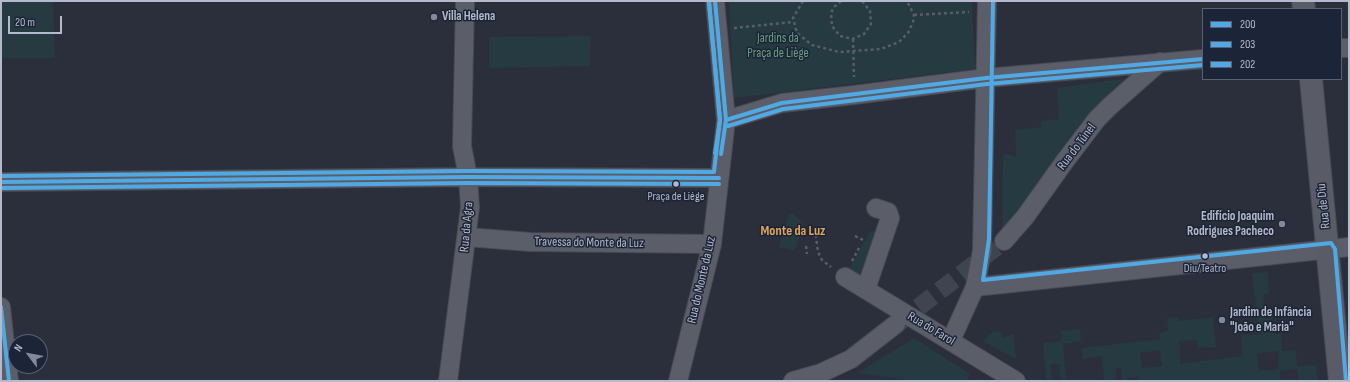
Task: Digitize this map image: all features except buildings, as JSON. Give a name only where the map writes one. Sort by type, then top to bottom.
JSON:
[{"type":"main road","name":"Rua de Diu","points":[[1311,80],[1339,248],[1340,381]]},
{"type":"street","name":"Rua da Agra","points":[[448,381],[470,207],[468,177],[462,146],[465,1]]},
{"type":"street","points":[[715,1],[726,120],[782,103],[986,78],[1202,59]]},
{"type":"street","points":[[951,340],[975,287],[983,245],[987,6]]},
{"type":"street","name":"Rua do Túnel","points":[[1004,241],[1025,217],[1093,124],[1110,106],[1160,62]]},
{"type":"street","name":"Rua do Monte da Luz","points":[[678,381],[712,244],[726,120]]},
{"type":"street","points":[[1,182],[468,177],[719,178]]},
{"type":"street","points":[[866,289],[890,218],[888,212],[876,208]]},
{"type":"street","name":"Travessa do Monte da Luz","points":[[467,238],[530,242],[712,244]]},
{"type":"street","points":[[975,287],[1339,248]]},
{"type":"street","name":"Rua do Farol","points":[[843,270],[866,289],[1016,381]]},
{"type":"street","points":[[1,308],[9,381]]},
{"type":"street","points":[[793,381],[821,373],[851,359],[896,324]]},
{"type":"path","points":[[803,1],[796,10],[793,22],[799,36],[812,45],[839,52],[881,49],[900,42],[911,28],[914,15],[907,1]]},
{"type":"path","points":[[841,1],[834,7],[831,13],[832,26],[840,36],[853,39],[864,34],[871,24],[870,11],[862,1]]},
{"type":"path","points":[[914,15],[987,6]]},
{"type":"path","points":[[718,29],[793,22]]},
{"type":"path","points":[[853,39],[854,95]]},
{"type":"path","points":[[815,229],[818,252],[822,260],[843,270],[864,241],[855,236]]},
{"type":"path","points":[[806,246],[807,254]]},
{"type":"green space","points":[[1,1],[53,1],[55,58],[2,58]]},
{"type":"green space","name":"Jardins da Praça de Liège","points":[[729,1],[972,1],[975,69],[734,98]]},
{"type":"green space","points":[[591,36],[590,66],[489,68],[489,37]]},
{"type":"green space","points":[[1129,78],[1002,239],[1003,154],[1016,156],[1015,130],[1041,127],[1041,121],[1059,119],[1057,88]]},
{"type":"green space","points":[[792,213],[804,224],[804,234],[798,239],[797,248],[795,247],[794,251],[779,247],[789,214]]},
{"type":"green space","points":[[873,231],[876,233],[864,277],[848,271],[869,233]]},
{"type":"green space","points":[[1267,272],[1269,293],[1263,294],[1266,318],[1272,317],[1274,334],[1281,334],[1282,351],[1296,350],[1297,366],[1316,365],[1318,381],[1299,381],[1297,369],[1280,371],[1280,381],[1138,381],[1137,377],[1128,378],[1128,381],[1122,381],[1121,368],[1115,369],[1116,381],[1104,381],[1102,356],[1083,359],[1082,348],[1160,339],[1159,333],[1168,331],[1167,318],[1179,317],[1179,321],[1213,317],[1216,347],[1198,348],[1197,340],[1179,341],[1180,364],[1242,356],[1241,335],[1259,335],[1252,273]],"holes":[[[1160,350],[1162,366],[1142,368],[1140,353]],[[1278,351],[1279,369],[1259,371],[1257,354]]]},
{"type":"green space","points":[[1080,329],[1081,341],[1063,344],[1066,381],[1061,381],[1059,364],[1050,364],[1052,381],[1050,381],[1046,378],[1043,343],[1062,341],[1061,331]]},
{"type":"green space","points":[[995,331],[1001,332],[1002,338],[1014,334],[1016,359],[984,342],[989,334]]},
{"type":"green space","points":[[914,338],[970,374],[967,381],[915,381],[857,373]]},
{"type":"tunnel","points":[[897,324],[1004,241]]},
{"type":"transit line","name":"200","points":[[715,1],[726,120],[721,154]]},
{"type":"transit line","name":"202","points":[[993,1],[989,239],[983,280],[1331,243],[1335,249],[1346,381]]},
{"type":"transit line","name":"203","points":[[709,2],[720,120],[715,153]]},
{"type":"transit line","name":"202","points":[[1,176],[468,171],[714,172],[720,120],[709,2]]},
{"type":"transit line","name":"200","points":[[726,120],[782,103],[986,78],[1202,59]]},
{"type":"transit line","name":"203","points":[[728,126],[783,109],[987,84],[1202,65]]},
{"type":"transit line","name":"200","points":[[1,182],[468,177],[719,178]]},
{"type":"transit line","name":"203","points":[[1,188],[468,183],[719,184]]},
{"type":"transit line","name":"200","points":[[1,307],[9,381]]},
{"type":"place","name":"Villa Helena","points":[[434,17]]},
{"type":"place","name":"Praça de Liége","points":[[676,184]]},
{"type":"place","name":"Edifício Joaquim Rodrigues Pacheco","points":[[1282,224]]},
{"type":"place","name":"Diu/Teatro","points":[[1205,256]]},
{"type":"place","name":"Jardim de Infância \"João e Maria\"","points":[[1222,320]]},
{"type":"district","name":"Monte da Luz","points":[[793,231]]}]
